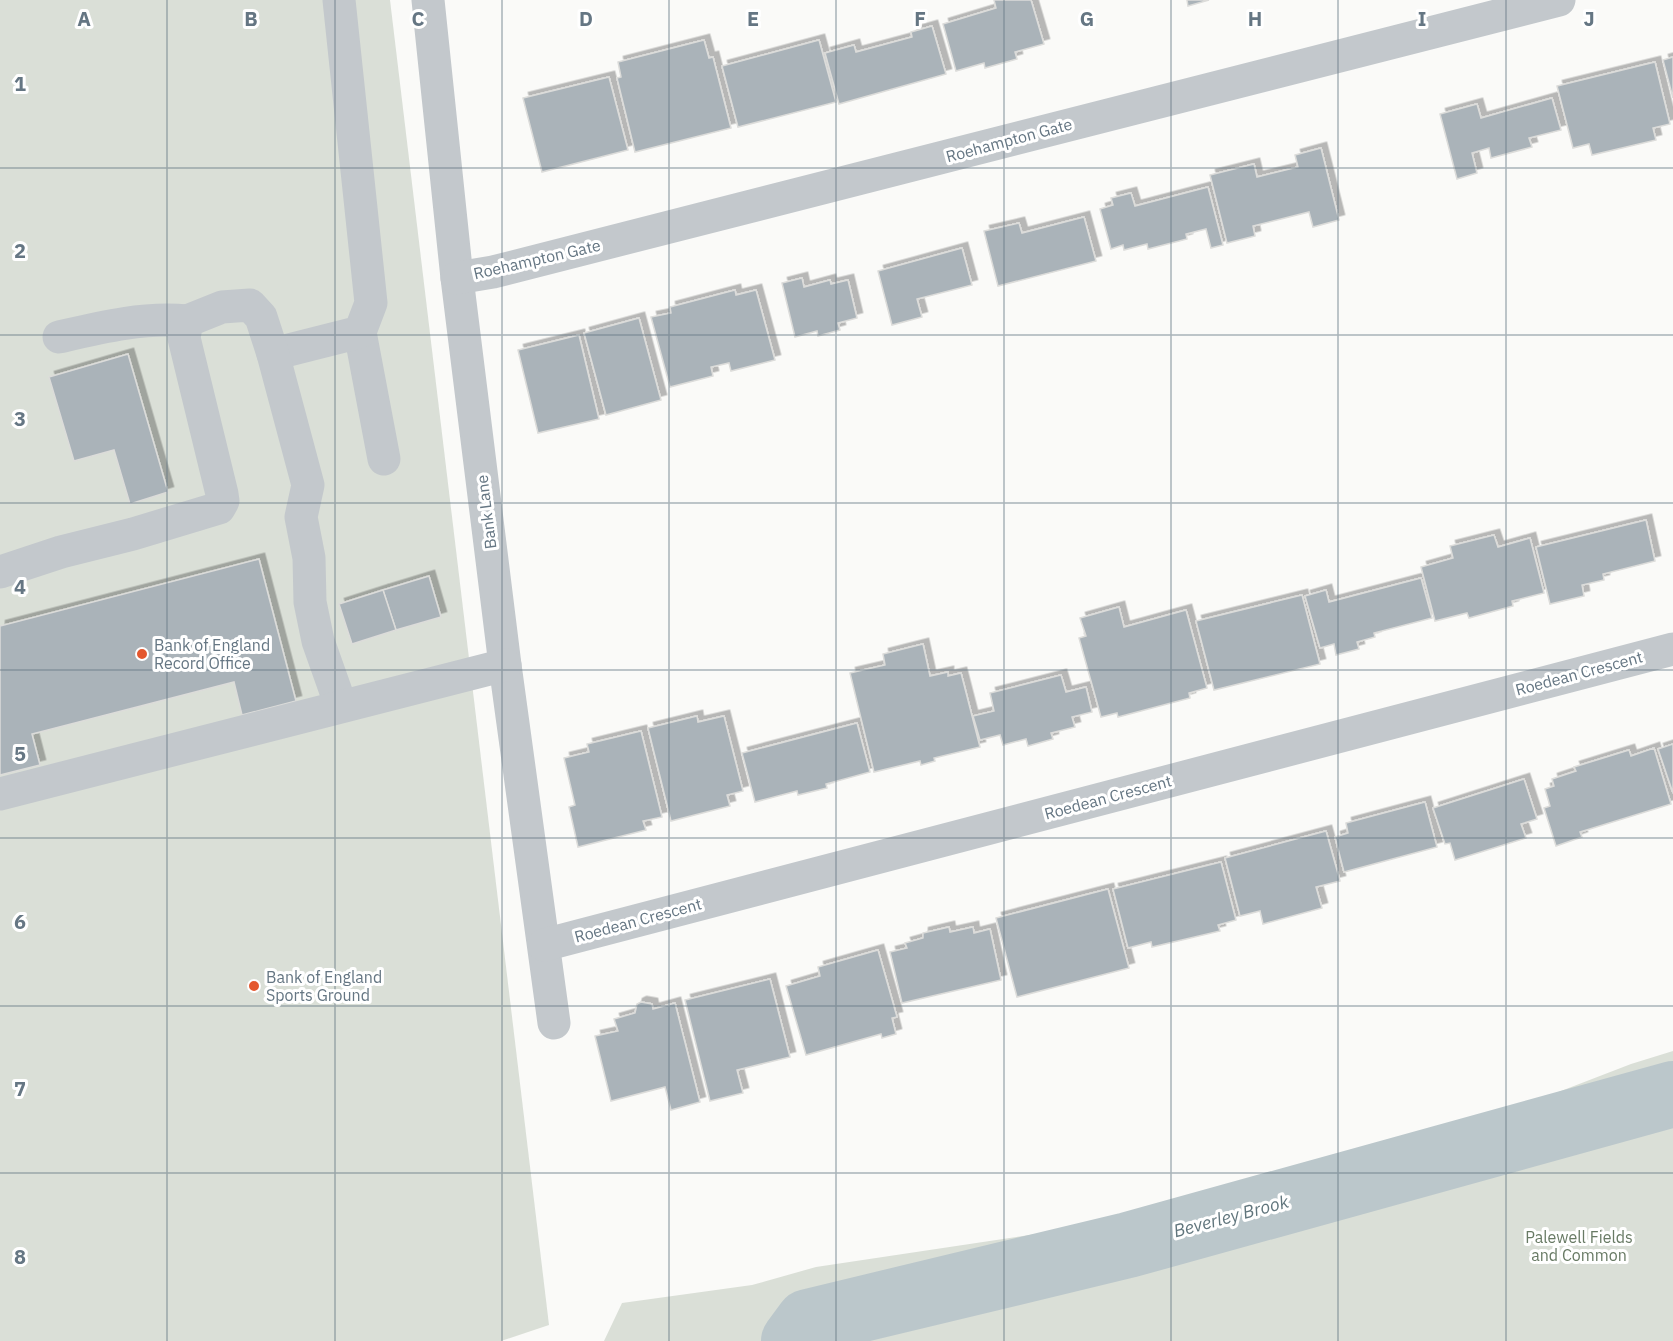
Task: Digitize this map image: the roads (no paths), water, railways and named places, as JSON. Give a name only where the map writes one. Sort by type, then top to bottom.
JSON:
[{"type":"street","points":[[339,0],[371,303],[360,332],[384,459]]},
{"type":"street","name":"Bank Lane","points":[[428,0],[458,278],[505,665],[555,1023]]},
{"type":"street","name":"Roehampton Gate","points":[[458,278],[493,272],[906,168],[1072,123],[1295,69],[1559,0]]},
{"type":"street","points":[[59,337],[118,323],[165,319],[187,321],[222,307],[250,305],[261,317],[308,485],[301,517],[309,558],[310,602],[318,641],[341,706]]},
{"type":"street","points":[[0,572],[61,552],[133,534],[219,508],[223,501],[222,494],[184,338],[187,321]]},
{"type":"street","points":[[273,354],[360,332]]},
{"type":"street","name":"Roedean Crescent","points":[[544,945],[1673,649]]},
{"type":"street","points":[[0,794],[505,665]]},
{"type":"waterway","name":"Beverley Brook","points":[[794,1341],[808,1322],[1128,1245],[1673,1094]]},
{"type":"place","name":"Bank of England Record Office","points":[[142,654]]},
{"type":"place","name":"Bank of England Sports Ground","points":[[254,986]]},
{"type":"park label","name":"Palewell Fields and Common","points":[[1579,1246]]}]
